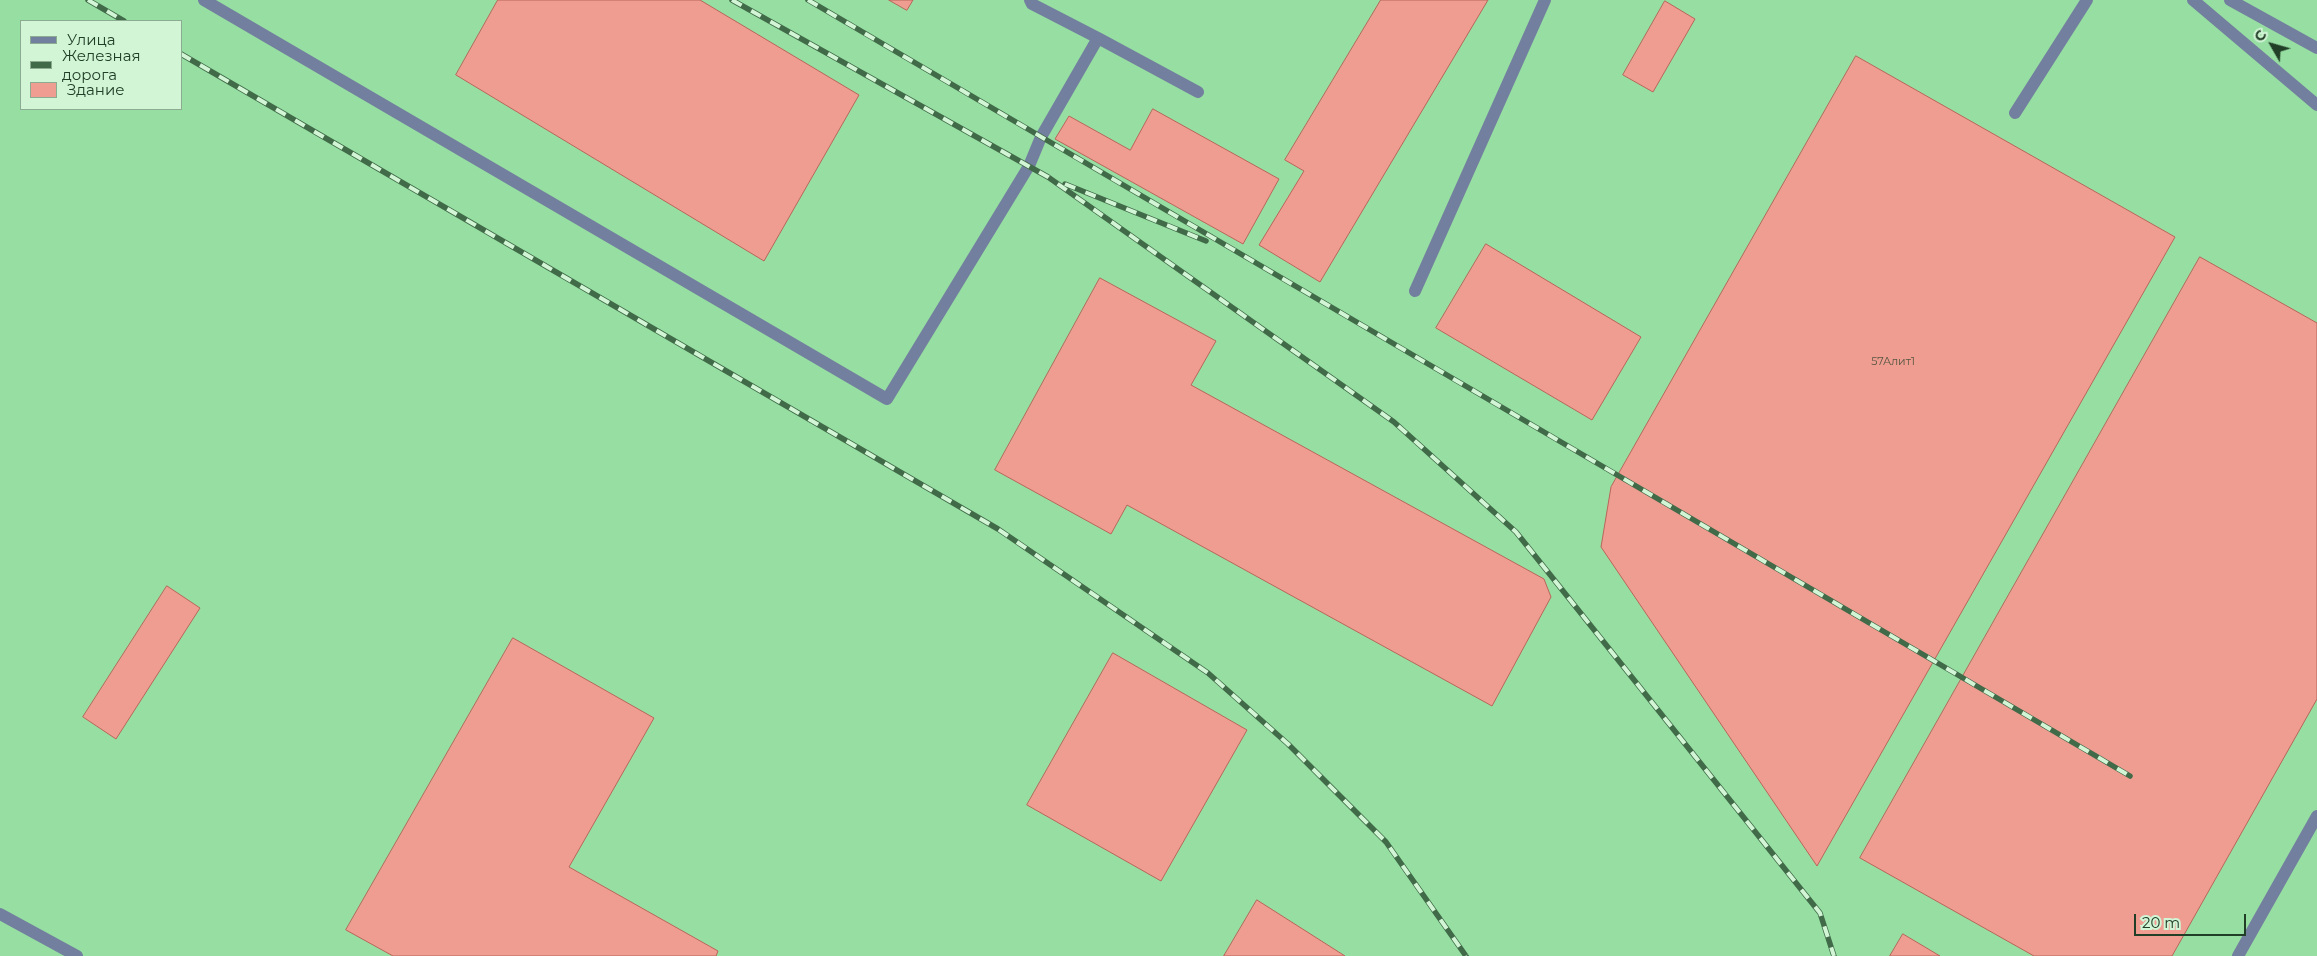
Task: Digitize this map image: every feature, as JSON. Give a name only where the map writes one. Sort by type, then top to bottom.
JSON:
[{"type":"street","points":[[204,0],[887,399],[1029,166],[1041,137],[1098,38]]},
{"type":"street","points":[[1030,0],[1032,4],[1198,92]]},
{"type":"street","points":[[1414,291],[1545,0]]},
{"type":"street","points":[[2014,113],[2087,0]]},
{"type":"street","points":[[2193,0],[2317,105]]},
{"type":"street","points":[[2230,0],[2317,48]]},
{"type":"street","points":[[2238,956],[2317,816]]},
{"type":"street","points":[[0,914],[59,952],[77,956]]},
{"type":"building","points":[[498,0],[700,0],[859,95],[764,261],[456,75]]},
{"type":"building","points":[[889,0],[913,0],[907,10]]},
{"type":"building","points":[[1381,0],[1488,0],[1320,282],[1259,245],[1304,171],[1285,160]]},
{"type":"building","points":[[1665,1],[1695,19],[1653,92],[1623,75]]},
{"type":"building","points":[[1856,56],[2175,237],[1817,866],[1601,547],[1611,487]]},
{"type":"building","points":[[1153,109],[1279,179],[1243,244],[1055,139],[1069,116],[1130,150]]},
{"type":"building","points":[[1486,244],[1641,337],[1592,420],[1436,328]]},
{"type":"building","points":[[2200,257],[2317,323],[2317,699],[2172,956],[2034,956],[1860,858]]},
{"type":"building","points":[[1100,278],[1216,341],[1191,385],[1544,579],[1551,597],[1492,706],[1127,505],[1111,534],[995,470]]},
{"type":"building","points":[[167,586],[200,608],[116,739],[83,717]]},
{"type":"building","points":[[513,638],[654,718],[569,867],[718,951],[716,956],[393,956],[346,930]]},
{"type":"building","points":[[1113,653],[1247,730],[1161,881],[1027,805]]},
{"type":"building","points":[[1257,900],[1345,956],[1224,956]]},
{"type":"building","points":[[1903,934],[1940,956],[1890,956]]},
{"type":"railway","points":[[88,0],[122,20]]},
{"type":"railway","points":[[732,0],[1048,177],[1394,422],[1516,532],[1820,913],[1834,956]]},
{"type":"railway","points":[[808,0],[2130,776]]},
{"type":"railway","points":[[182,55],[998,529],[1208,673],[1288,744],[1386,842],[1466,956]]},
{"type":"railway","points":[[1065,184],[1206,241]]}]
